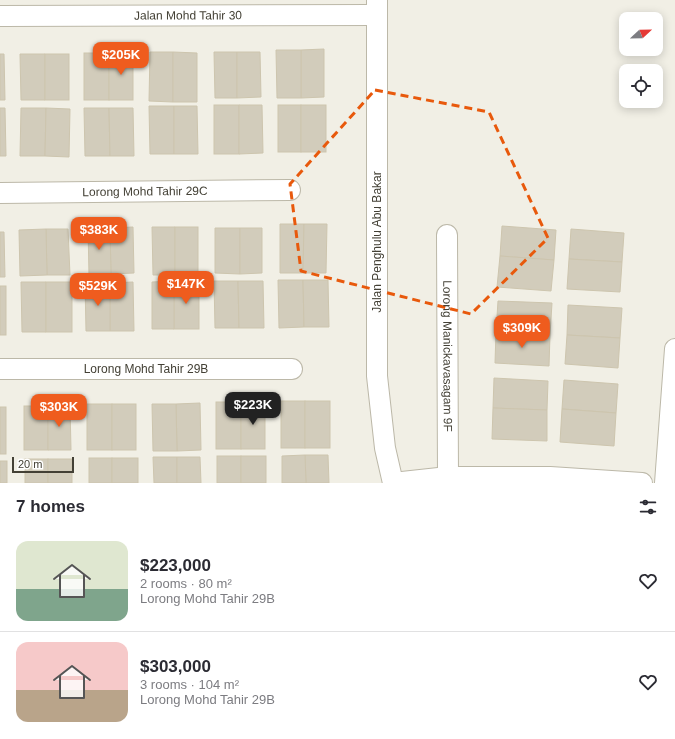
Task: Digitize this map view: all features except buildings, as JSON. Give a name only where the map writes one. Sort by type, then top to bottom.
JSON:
[{"type":"street","name":"Jalan Mohd Tahir 30","points":[[0,16],[377,8]]},
{"type":"street","name":"Jalan Penghulu Abu Bakar","points":[[377,8],[377,376],[384,441],[393,483]]},
{"type":"street","name":"Lorong Mohd Tahir 29C","points":[[0,193],[290,190]]},
{"type":"street","name":"Lorong Manickavasagam 9F","points":[[448,236],[449,480]]},
{"type":"street","points":[[664,483],[675,349]]},
{"type":"street","name":"Lorong Mohd Tahir 29B","points":[[0,369],[292,369]]},
{"type":"street","points":[[393,483],[550,477],[642,483]]},
{"type":"highlighted area","points":[[375,90],[489,112],[548,238],[471,314],[301,271],[290,184]]}]
